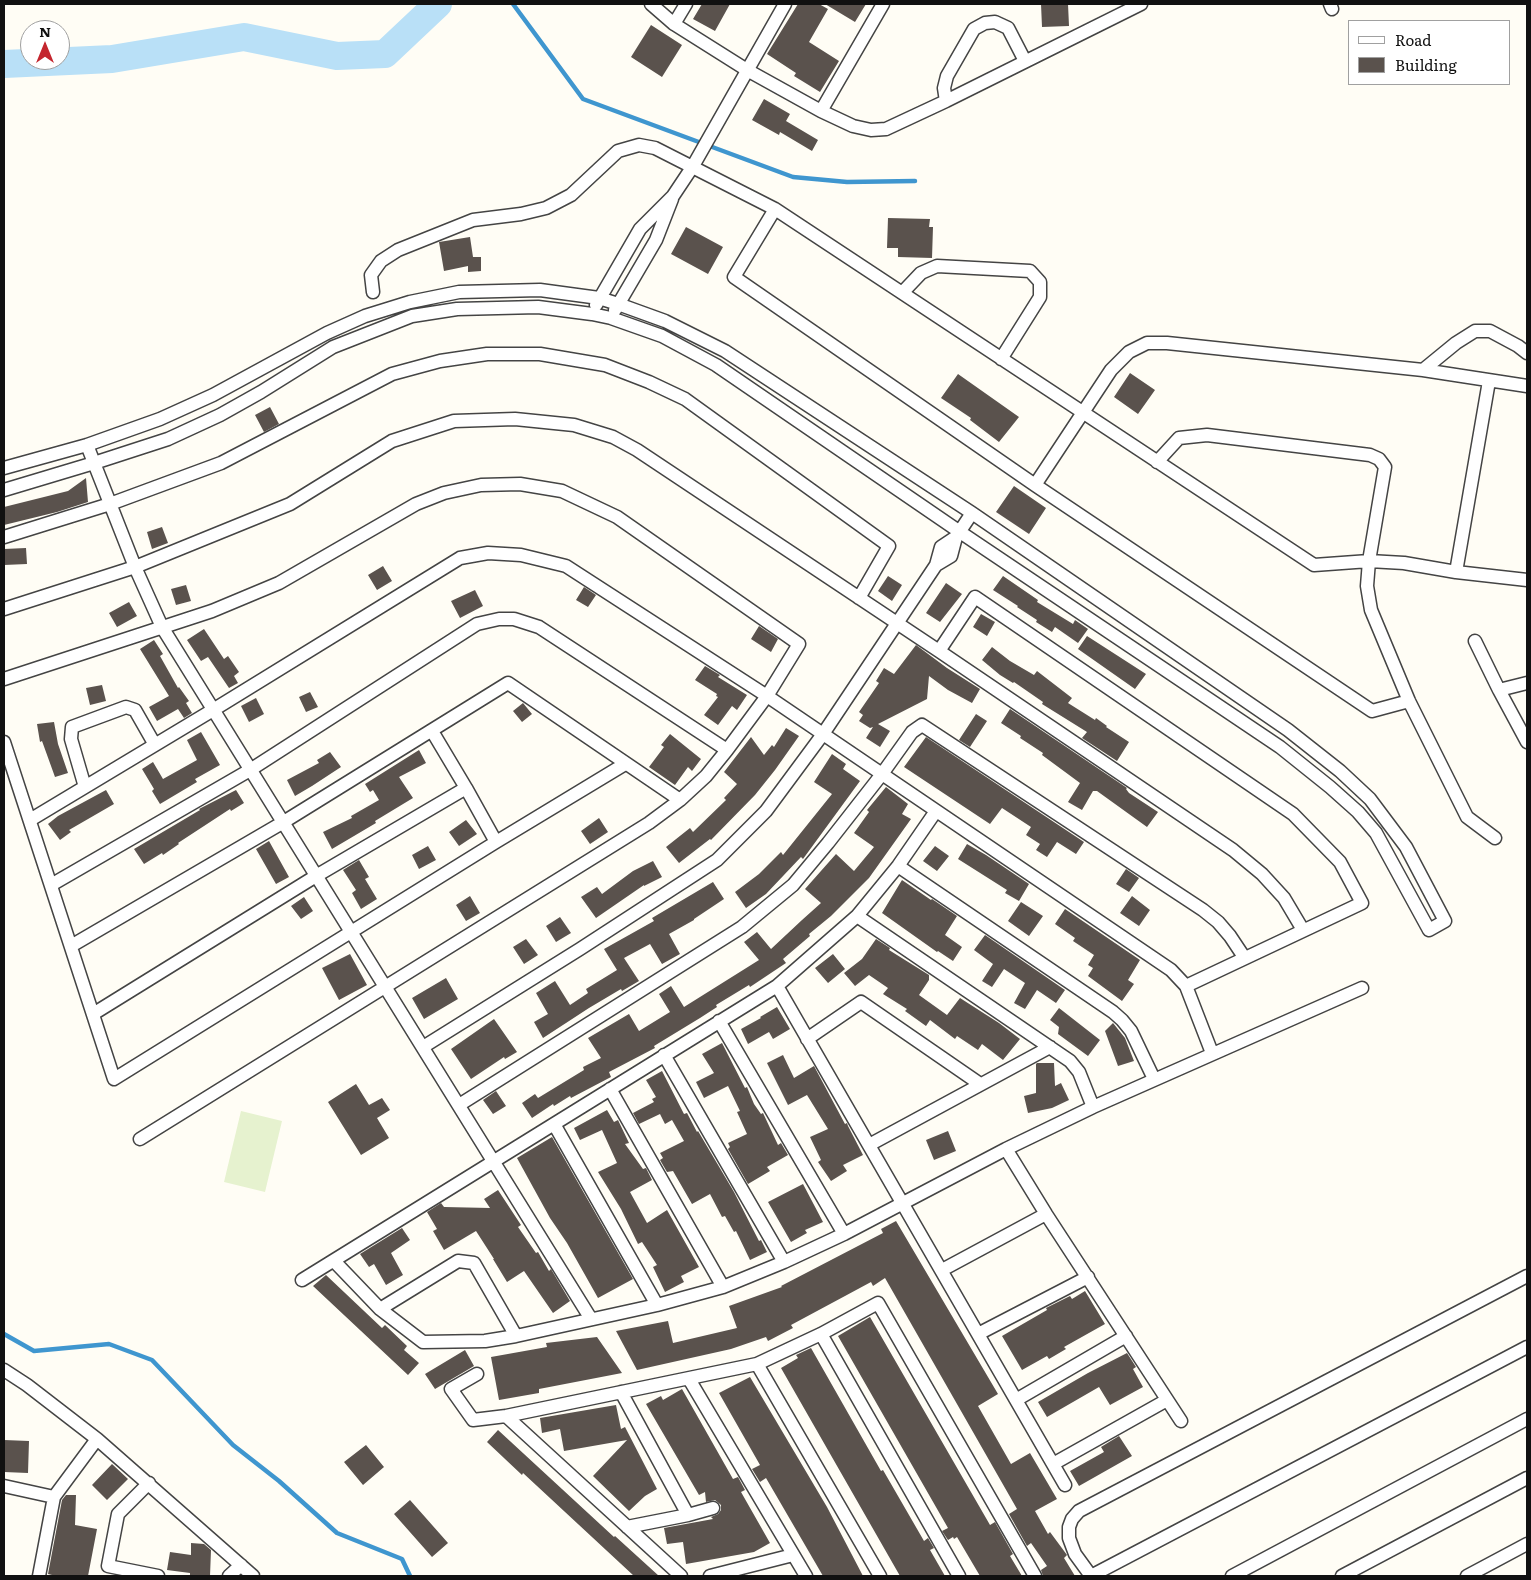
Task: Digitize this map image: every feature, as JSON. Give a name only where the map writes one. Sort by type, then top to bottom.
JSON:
[{"type":"street","points":[[651,4],[674,24],[747,70],[821,111],[853,126],[871,130],[886,129],[1141,4]]},
{"type":"street","points":[[674,24],[686,4]]},
{"type":"street","points":[[592,314],[599,298],[630,246],[650,218],[673,196],[693,166],[785,4]]},
{"type":"street","points":[[821,111],[883,4]]},
{"type":"street","points":[[946,101],[944,88],[948,76],[974,29],[985,22],[995,22],[1008,28],[1025,61]]},
{"type":"street","points":[[373,292],[371,275],[381,261],[398,250],[473,220],[521,214],[546,208],[571,195],[618,151],[639,145],[655,148],[775,209],[1314,565],[1369,561],[1404,563],[1456,572],[1527,580]]},
{"type":"street","points":[[611,318],[662,228],[673,196]]},
{"type":"street","points":[[775,209],[734,277],[1035,485],[1372,711],[1409,701]]},
{"type":"street","points":[[630,246],[646,256]]},
{"type":"street","points":[[902,293],[921,273],[937,266],[1030,271],[1040,282],[1040,297],[1001,358]]},
{"type":"street","points":[[4,468],[87,445],[160,419],[213,395],[327,332],[365,316],[410,302],[460,292],[540,290],[599,298],[665,321],[725,351],[972,513],[1280,725],[1340,771],[1370,799],[1406,846],[1445,921],[1429,930],[1376,833],[1358,812],[1280,747],[958,535],[716,366],[662,336],[611,318],[538,306],[458,309],[412,316],[333,347],[220,415],[168,438],[4,490]]},
{"type":"street","points":[[1423,370],[1456,343],[1475,331],[1490,331],[1527,353]]},
{"type":"street","points":[[1035,485],[1111,370],[1129,352],[1147,343],[1176,344],[1423,370],[1527,386]]},
{"type":"street","points":[[4,537],[110,504],[222,463],[392,374],[449,360],[487,354],[540,354],[605,365],[649,382],[685,399],[889,546],[859,598]]},
{"type":"street","points":[[1456,572],[1490,381]]},
{"type":"street","points":[[4,609],[135,567],[290,504],[392,441],[454,421],[515,419],[574,425],[613,437],[637,450],[1233,850],[1262,874],[1284,898],[1303,930]]},
{"type":"street","points":[[1157,462],[1179,438],[1207,435],[1370,455],[1379,459],[1385,466],[1369,561],[1368,586],[1370,610],[1409,701],[1467,817],[1495,838]]},
{"type":"street","points":[[87,445],[135,567],[162,627],[590,1318]]},
{"type":"street","points":[[4,679],[212,611],[279,583],[416,504],[444,493],[480,485],[520,484],[562,491],[617,517],[799,644],[767,696],[727,750],[706,776],[680,800],[641,828],[140,1139]]},
{"type":"street","points":[[423,1047],[580,949],[717,860],[766,811],[824,734],[936,565],[941,547],[958,535],[972,513]]},
{"type":"street","points":[[30,820],[460,558],[488,553],[522,555],[566,566],[824,734],[1171,970],[1186,986],[1212,1053]]},
{"type":"street","points":[[939,651],[975,598],[1293,814],[1340,862],[1362,903],[1186,986]]},
{"type":"street","points":[[51,885],[250,770],[476,624],[499,619],[514,619],[539,627],[727,750]]},
{"type":"street","points":[[1476,642],[1527,742]]},
{"type":"street","points":[[71,946],[282,823],[508,683],[680,800]]},
{"type":"street","points":[[1499,690],[1527,683]]},
{"type":"street","points":[[85,787],[71,739],[72,727],[126,707],[135,710],[155,745]]},
{"type":"street","points":[[459,1105],[742,926],[793,885],[882,774],[912,732],[922,725],[1202,910],[1218,922],[1244,957]]},
{"type":"street","points":[[432,731],[496,842]]},
{"type":"street","points":[[4,742],[114,1079],[625,764]]},
{"type":"street","points":[[94,1014],[316,876],[466,788]]},
{"type":"street","points":[[302,1280],[776,986],[857,916],[898,866],[936,811]]},
{"type":"street","points":[[898,866],[1113,1012],[1131,1032],[1154,1079]]},
{"type":"street","points":[[857,916],[1070,1061],[1078,1072],[1093,1107]]},
{"type":"street","points":[[776,986],[1065,1485]]},
{"type":"street","points":[[334,1261],[380,1308],[423,1342],[485,1341],[657,1305],[722,1287],[784,1262],[844,1234],[1006,1149],[1093,1107],[1362,988]]},
{"type":"street","points":[[807,1039],[861,1002],[980,1084]]},
{"type":"street","points":[[718,1021],[844,1234]]},
{"type":"street","points":[[869,1145],[1050,1047]]},
{"type":"street","points":[[664,1055],[784,1262]]},
{"type":"street","points":[[610,1089],[722,1287]]},
{"type":"street","points":[[554,1124],[657,1305]]},
{"type":"street","points":[[1006,1149],[1046,1214],[1181,1421]]},
{"type":"street","points":[[942,1270],[1046,1214]]},
{"type":"street","points":[[380,1308],[458,1261],[474,1264],[516,1336]]},
{"type":"street","points":[[1527,1276],[1079,1511],[1072,1519],[1069,1527],[1069,1538],[1074,1554],[1091,1576],[1527,1347]]},
{"type":"street","points":[[978,1334],[1088,1277]]},
{"type":"street","points":[[477,1374],[451,1389],[473,1420],[506,1416],[758,1364],[821,1334],[878,1303],[1035,1576]]},
{"type":"street","points":[[821,1334],[959,1576]]},
{"type":"street","points":[[1016,1400],[1126,1336]]},
{"type":"street","points":[[758,1364],[880,1576]]},
{"type":"street","points":[[4,1370],[27,1385],[98,1439],[253,1576]]},
{"type":"street","points":[[689,1379],[806,1576]]},
{"type":"street","points":[[621,1392],[688,1515]]},
{"type":"street","points":[[1053,1464],[1167,1400]]},
{"type":"street","points":[[506,1416],[681,1576]]},
{"type":"street","points":[[1232,1576],[1527,1419]]},
{"type":"street","points":[[39,1576],[54,1497],[98,1439]]},
{"type":"street","points":[[1342,1576],[1527,1478]]},
{"type":"street","points":[[149,1483],[118,1514],[108,1566],[158,1576]]},
{"type":"street","points":[[4,1486],[54,1497]]},
{"type":"street","points":[[627,1527],[713,1508]]},
{"type":"street","points":[[1466,1576],[1527,1544]]},
{"type":"street","points":[[710,1576],[793,1556]]},
{"type":"street","points":[[229,1576],[241,1565]]},
{"type":"green space","points":[[241,1111],[282,1121],[265,1192],[224,1182]]},
{"type":"building","points":[[702,4],[730,4],[715,31],[693,19]]},
{"type":"building","points":[[798,4],[819,4],[828,9],[809,42],[839,61],[820,92],[794,76],[796,73],[767,54]]},
{"type":"building","points":[[825,4],[866,4],[855,22]]},
{"type":"building","points":[[1041,4],[1068,4],[1069,26],[1042,27]]},
{"type":"building","points":[[651,25],[682,45],[662,77],[631,57]]},
{"type":"building","points":[[764,99],[790,114],[786,121],[818,140],[812,151],[780,132],[779,135],[752,120]]},
{"type":"building","points":[[888,218],[930,219],[929,227],[933,227],[932,258],[898,257],[898,248],[887,248]]},
{"type":"building","points":[[686,227],[723,247],[708,274],[671,254]]},
{"type":"building","points":[[470,237],[473,257],[481,257],[481,271],[468,272],[468,266],[444,271],[439,242]]},
{"type":"building","points":[[1130,373],[1155,390],[1138,414],[1114,397]]},
{"type":"building","points":[[958,374],[1019,417],[999,442],[970,420],[971,418],[941,398]]},
{"type":"building","points":[[270,407],[279,424],[264,432],[255,415]]},
{"type":"building","points":[[86,478],[88,502],[4,525],[4,507],[68,491]]},
{"type":"building","points":[[1014,486],[1046,508],[1029,534],[996,512]]},
{"type":"building","points":[[162,527],[168,543],[152,549],[147,532]]},
{"type":"building","points":[[26,548],[27,564],[4,565],[4,549]]},
{"type":"building","points":[[383,566],[392,581],[377,590],[368,575]]},
{"type":"building","points":[[888,576],[902,585],[892,601],[878,591]]},
{"type":"building","points":[[1003,576],[1038,600],[1037,602],[1073,624],[1075,620],[1088,629],[1078,643],[1055,627],[1052,632],[993,590]]},
{"type":"building","points":[[946,583],[962,594],[940,622],[926,613]]},
{"type":"building","points":[[186,585],[191,601],[176,605],[171,589]]},
{"type":"building","points":[[584,587],[596,595],[588,607],[576,600]]},
{"type":"building","points":[[475,590],[483,606],[460,618],[451,601]]},
{"type":"building","points":[[129,602],[137,616],[117,627],[109,613]]},
{"type":"building","points":[[981,614],[995,622],[987,636],[973,627]]},
{"type":"building","points":[[759,626],[778,639],[771,652],[751,639]]},
{"type":"building","points":[[204,629],[224,659],[228,656],[239,672],[234,676],[238,683],[229,688],[208,657],[201,661],[187,640]]},
{"type":"building","points":[[1087,636],[1146,674],[1135,689],[1078,649]]},
{"type":"building","points":[[154,640],[163,654],[160,656],[178,688],[189,701],[186,703],[192,713],[184,718],[178,709],[157,721],[149,707],[169,696],[140,649]]},
{"type":"building","points":[[916,645],[980,689],[972,703],[948,690],[929,676],[927,699],[878,724],[890,731],[880,747],[866,738],[873,727],[870,728],[859,721],[863,715],[859,712],[879,683],[876,681],[884,668],[894,674]]},
{"type":"building","points":[[992,647],[1010,661],[1034,675],[1037,671],[1072,698],[1068,703],[1095,720],[1096,718],[1129,742],[1117,761],[1082,738],[1087,732],[1042,704],[1043,702],[1014,682],[1000,675],[982,660]]},
{"type":"building","points":[[705,666],[720,675],[718,677],[747,695],[737,710],[732,706],[718,725],[704,715],[718,697],[716,696],[717,694],[695,680]]},
{"type":"building","points":[[102,685],[106,701],[90,705],[86,688]]},
{"type":"building","points":[[310,692],[318,707],[306,712],[299,697]]},
{"type":"building","points":[[256,698],[264,714],[249,722],[241,706]]},
{"type":"building","points":[[523,703],[532,714],[522,722],[513,711]]},
{"type":"building","points":[[1010,709],[1127,788],[1129,793],[1158,812],[1147,827],[1097,791],[1093,791],[1082,810],[1068,802],[1080,783],[1042,755],[1043,753],[1020,738],[1021,736],[1001,723]]},
{"type":"building","points":[[976,714],[987,721],[970,747],[959,740]]},
{"type":"building","points":[[54,722],[58,744],[68,773],[55,777],[42,741],[40,742],[37,724]]},
{"type":"building","points":[[786,728],[799,736],[775,770],[755,795],[711,840],[679,863],[666,847],[690,828],[693,832],[726,800],[724,798],[737,784],[724,772],[751,737],[764,755],[772,745],[774,747]]},
{"type":"building","points":[[201,732],[220,765],[195,779],[197,782],[160,804],[152,791],[154,789],[142,769],[153,762],[163,779],[197,760],[187,740]]},
{"type":"building","points":[[670,734],[701,759],[692,771],[688,767],[675,785],[649,767],[664,747],[661,745]]},
{"type":"building","points":[[926,737],[1084,842],[1076,854],[1057,842],[1047,857],[1036,850],[1040,844],[1026,835],[1031,827],[1002,808],[990,824],[904,767]]},
{"type":"building","points":[[419,750],[426,763],[399,777],[413,798],[332,849],[323,832],[352,818],[351,816],[379,800],[373,790],[370,792],[365,784]]},
{"type":"building","points":[[330,752],[341,767],[295,796],[287,780],[319,763],[317,760]]},
{"type":"building","points":[[832,754],[846,764],[843,769],[860,781],[803,859],[801,857],[766,894],[746,908],[735,892],[759,874],[781,852],[783,855],[832,794],[814,782]]},
{"type":"building","points":[[886,787],[908,804],[902,814],[911,819],[869,878],[831,916],[809,934],[810,936],[783,959],[786,963],[750,987],[749,985],[716,1005],[717,1007],[654,1046],[655,1048],[609,1072],[611,1077],[571,1098],[570,1096],[554,1106],[553,1104],[532,1118],[522,1103],[535,1094],[538,1098],[584,1070],[583,1067],[601,1058],[588,1038],[629,1014],[639,1031],[670,1012],[659,994],[671,986],[684,1007],[759,960],[744,942],[757,932],[771,949],[821,903],[805,889],[836,854],[854,871],[874,847],[854,833],[869,812],[867,810]]},
{"type":"building","points":[[106,790],[114,804],[69,830],[71,832],[60,840],[48,824],[58,816]]},
{"type":"building","points":[[236,790],[244,803],[231,811],[230,809],[163,855],[162,853],[144,864],[134,849],[199,809]]},
{"type":"building","points":[[599,818],[608,832],[590,844],[581,831]]},
{"type":"building","points":[[466,820],[477,834],[459,846],[449,832]]},
{"type":"building","points":[[269,841],[289,877],[276,884],[256,849]]},
{"type":"building","points":[[967,844],[1029,884],[1019,901],[1005,893],[1007,890],[958,859]]},
{"type":"building","points":[[428,846],[436,860],[419,869],[412,855]]},
{"type":"building","points":[[935,846],[949,856],[937,871],[923,861]]},
{"type":"building","points":[[359,860],[369,877],[365,879],[377,899],[361,909],[352,893],[356,890],[343,870]]},
{"type":"building","points":[[653,861],[662,877],[644,885],[596,918],[581,897],[597,887],[602,894],[633,871]]},
{"type":"building","points":[[1126,869],[1139,878],[1129,892],[1116,884]]},
{"type":"building","points":[[902,880],[957,916],[945,935],[962,947],[953,961],[937,952],[882,913]]},
{"type":"building","points":[[713,882],[724,899],[694,920],[669,934],[680,954],[662,964],[650,944],[624,958],[639,981],[622,991],[621,989],[589,1008],[543,1038],[534,1022],[548,1014],[536,993],[555,981],[570,1005],[588,993],[586,989],[617,970],[604,949],[654,921],[652,918]]},
{"type":"building","points":[[470,896],[480,913],[466,921],[456,905]]},
{"type":"building","points":[[1132,896],[1150,910],[1139,926],[1120,913]]},
{"type":"building","points":[[304,897],[313,911],[301,919],[291,906]]},
{"type":"building","points":[[1021,902],[1043,916],[1029,936],[1008,921]]},
{"type":"building","points":[[1065,909],[1140,960],[1128,980],[1134,984],[1122,1001],[1088,976],[1093,968],[1088,965],[1094,955],[1073,941],[1075,938],[1055,924]]},
{"type":"building","points":[[560,917],[571,933],[556,942],[546,926]]},
{"type":"building","points":[[985,935],[1065,990],[1056,1003],[1037,990],[1025,1009],[1014,1003],[1025,983],[1004,969],[992,987],[982,981],[993,964],[974,950]]},
{"type":"building","points":[[526,939],[538,955],[524,964],[513,947]]},
{"type":"building","points":[[876,939],[890,948],[889,950],[929,975],[929,980],[919,995],[947,1015],[960,998],[1020,1039],[1003,1060],[982,1044],[978,1050],[957,1036],[955,1039],[930,1020],[926,1026],[905,1011],[907,1009],[883,994],[888,988],[869,975],[855,986],[844,973],[862,959]]},
{"type":"building","points":[[350,954],[367,985],[339,1000],[322,968]]},
{"type":"building","points":[[833,954],[845,969],[828,983],[815,968]]},
{"type":"building","points":[[446,978],[458,999],[424,1019],[412,998]]},
{"type":"building","points":[[777,1007],[790,1029],[773,1039],[769,1032],[748,1044],[741,1029]]},
{"type":"building","points":[[1059,1008],[1100,1040],[1088,1056],[1058,1034],[1059,1027],[1050,1020]]},
{"type":"building","points":[[494,1019],[517,1052],[505,1059],[504,1057],[471,1079],[451,1049]]},
{"type":"building","points":[[1113,1023],[1125,1038],[1134,1061],[1118,1066],[1105,1031]]},
{"type":"building","points":[[722,1043],[745,1088],[747,1087],[754,1104],[761,1114],[763,1113],[778,1145],[781,1143],[788,1155],[767,1167],[770,1171],[748,1184],[728,1149],[730,1147],[728,1143],[747,1134],[737,1112],[740,1111],[728,1086],[704,1098],[696,1082],[714,1073],[702,1054]]},
{"type":"building","points":[[783,1055],[794,1078],[814,1066],[863,1155],[843,1165],[847,1171],[831,1181],[818,1162],[821,1160],[810,1137],[828,1129],[807,1095],[788,1105],[767,1063]]},
{"type":"building","points":[[1037,1063],[1054,1063],[1055,1086],[1061,1083],[1069,1100],[1052,1108],[1028,1113],[1024,1096],[1036,1093]]},
{"type":"building","points":[[662,1071],[684,1114],[687,1113],[698,1131],[734,1192],[759,1241],[761,1240],[767,1252],[750,1260],[736,1231],[734,1232],[725,1216],[722,1217],[710,1194],[692,1204],[673,1171],[667,1172],[660,1160],[663,1158],[660,1153],[684,1141],[672,1120],[665,1124],[660,1114],[639,1124],[633,1113],[654,1102],[652,1099],[656,1097],[646,1080]]},
{"type":"building","points":[[356,1084],[369,1105],[382,1098],[390,1110],[377,1118],[389,1138],[361,1155],[328,1102]]},
{"type":"building","points":[[496,1091],[506,1106],[493,1114],[483,1100]]},
{"type":"building","points":[[607,1110],[614,1122],[618,1120],[629,1143],[625,1144],[643,1169],[646,1168],[652,1180],[630,1192],[647,1223],[667,1210],[699,1267],[681,1276],[684,1282],[665,1292],[653,1267],[657,1265],[642,1242],[638,1244],[621,1209],[598,1172],[617,1163],[602,1130],[580,1140],[574,1128]]},
{"type":"building","points":[[948,1131],[956,1151],[934,1160],[926,1140]]},
{"type":"building","points":[[552,1137],[633,1279],[598,1298],[517,1158]]},
{"type":"building","points":[[803,1184],[823,1222],[805,1230],[807,1233],[791,1242],[768,1202]]},
{"type":"building","points":[[498,1190],[521,1225],[518,1227],[536,1253],[538,1252],[549,1271],[551,1269],[570,1301],[553,1313],[524,1271],[507,1282],[476,1231],[444,1250],[433,1231],[437,1229],[427,1212],[441,1203],[444,1207],[490,1208],[484,1199]]},
{"type":"building","points":[[896,1221],[998,1394],[978,1406],[1011,1464],[1030,1453],[1057,1499],[1035,1511],[1048,1534],[1050,1532],[1067,1555],[1064,1558],[1075,1576],[1043,1576],[1041,1570],[1047,1566],[1031,1543],[1027,1546],[1009,1514],[1017,1509],[885,1278],[873,1286],[871,1282],[791,1325],[793,1328],[768,1341],[766,1337],[731,1349],[637,1370],[616,1331],[668,1321],[673,1343],[737,1328],[729,1306],[782,1287],[883,1233],[881,1229]]},
{"type":"building","points":[[402,1228],[410,1240],[391,1253],[403,1275],[386,1285],[374,1264],[369,1267],[360,1254]]},
{"type":"building","points":[[326,1275],[382,1328],[385,1325],[407,1346],[404,1350],[419,1363],[408,1375],[313,1286]]},
{"type":"building","points":[[1085,1291],[1105,1324],[1064,1347],[1066,1349],[1049,1359],[1047,1356],[1022,1370],[1002,1336],[1047,1310],[1046,1308],[1070,1296],[1072,1299]]},
{"type":"building","points":[[870,1317],[990,1525],[995,1522],[1013,1554],[1010,1556],[1022,1576],[980,1576],[957,1537],[948,1540],[942,1531],[948,1528],[838,1336]]},
{"type":"building","points":[[597,1337],[622,1373],[539,1389],[539,1393],[499,1400],[491,1357],[547,1347],[546,1343]]},
{"type":"building","points":[[811,1348],[881,1471],[883,1470],[924,1541],[928,1538],[934,1548],[930,1550],[945,1576],[900,1576],[781,1368],[798,1358],[796,1355]]},
{"type":"building","points":[[465,1350],[474,1366],[435,1389],[425,1374]]},
{"type":"building","points":[[1127,1353],[1136,1367],[1133,1369],[1143,1387],[1110,1405],[1099,1387],[1047,1417],[1038,1402]]},
{"type":"building","points":[[750,1377],[827,1507],[863,1576],[823,1576],[766,1478],[760,1482],[752,1469],[760,1465],[719,1393]]},
{"type":"building","points":[[682,1389],[733,1479],[738,1477],[745,1490],[741,1492],[770,1543],[754,1552],[686,1564],[683,1542],[667,1544],[664,1528],[713,1519],[711,1517],[718,1514],[721,1510],[721,1505],[715,1500],[706,1502],[705,1492],[699,1495],[646,1404],[661,1396],[663,1400]]},
{"type":"building","points":[[616,1405],[621,1429],[625,1427],[657,1489],[645,1496],[629,1511],[593,1476],[627,1440],[564,1451],[560,1429],[542,1433],[540,1418]]},
{"type":"building","points":[[498,1430],[659,1576],[634,1576],[523,1473],[522,1475],[487,1442]]},
{"type":"building","points":[[1119,1436],[1132,1456],[1079,1486],[1070,1471],[1104,1452],[1101,1447]]},
{"type":"building","points":[[4,1440],[29,1441],[28,1473],[4,1472]]},
{"type":"building","points":[[366,1445],[384,1467],[363,1485],[344,1462]]},
{"type":"building","points":[[112,1464],[128,1479],[107,1500],[92,1485]]},
{"type":"building","points":[[66,1495],[76,1495],[75,1525],[97,1529],[88,1576],[56,1576],[48,1574],[62,1500]]},
{"type":"building","points":[[410,1500],[448,1543],[432,1557],[394,1514]]},
{"type":"building","points":[[191,1543],[204,1544],[211,1550],[210,1576],[190,1576],[190,1573],[167,1570],[170,1552],[191,1555]]},
{"type":"waterway","points":[[4,64],[112,59],[244,37],[337,56],[385,54],[438,4]]},
{"type":"waterway","points":[[513,4],[583,99],[793,177],[847,182],[915,181]]},
{"type":"waterway","points":[[4,1334],[34,1351],[109,1344],[152,1360],[233,1445],[279,1481],[337,1533],[402,1559],[410,1576]]}]
